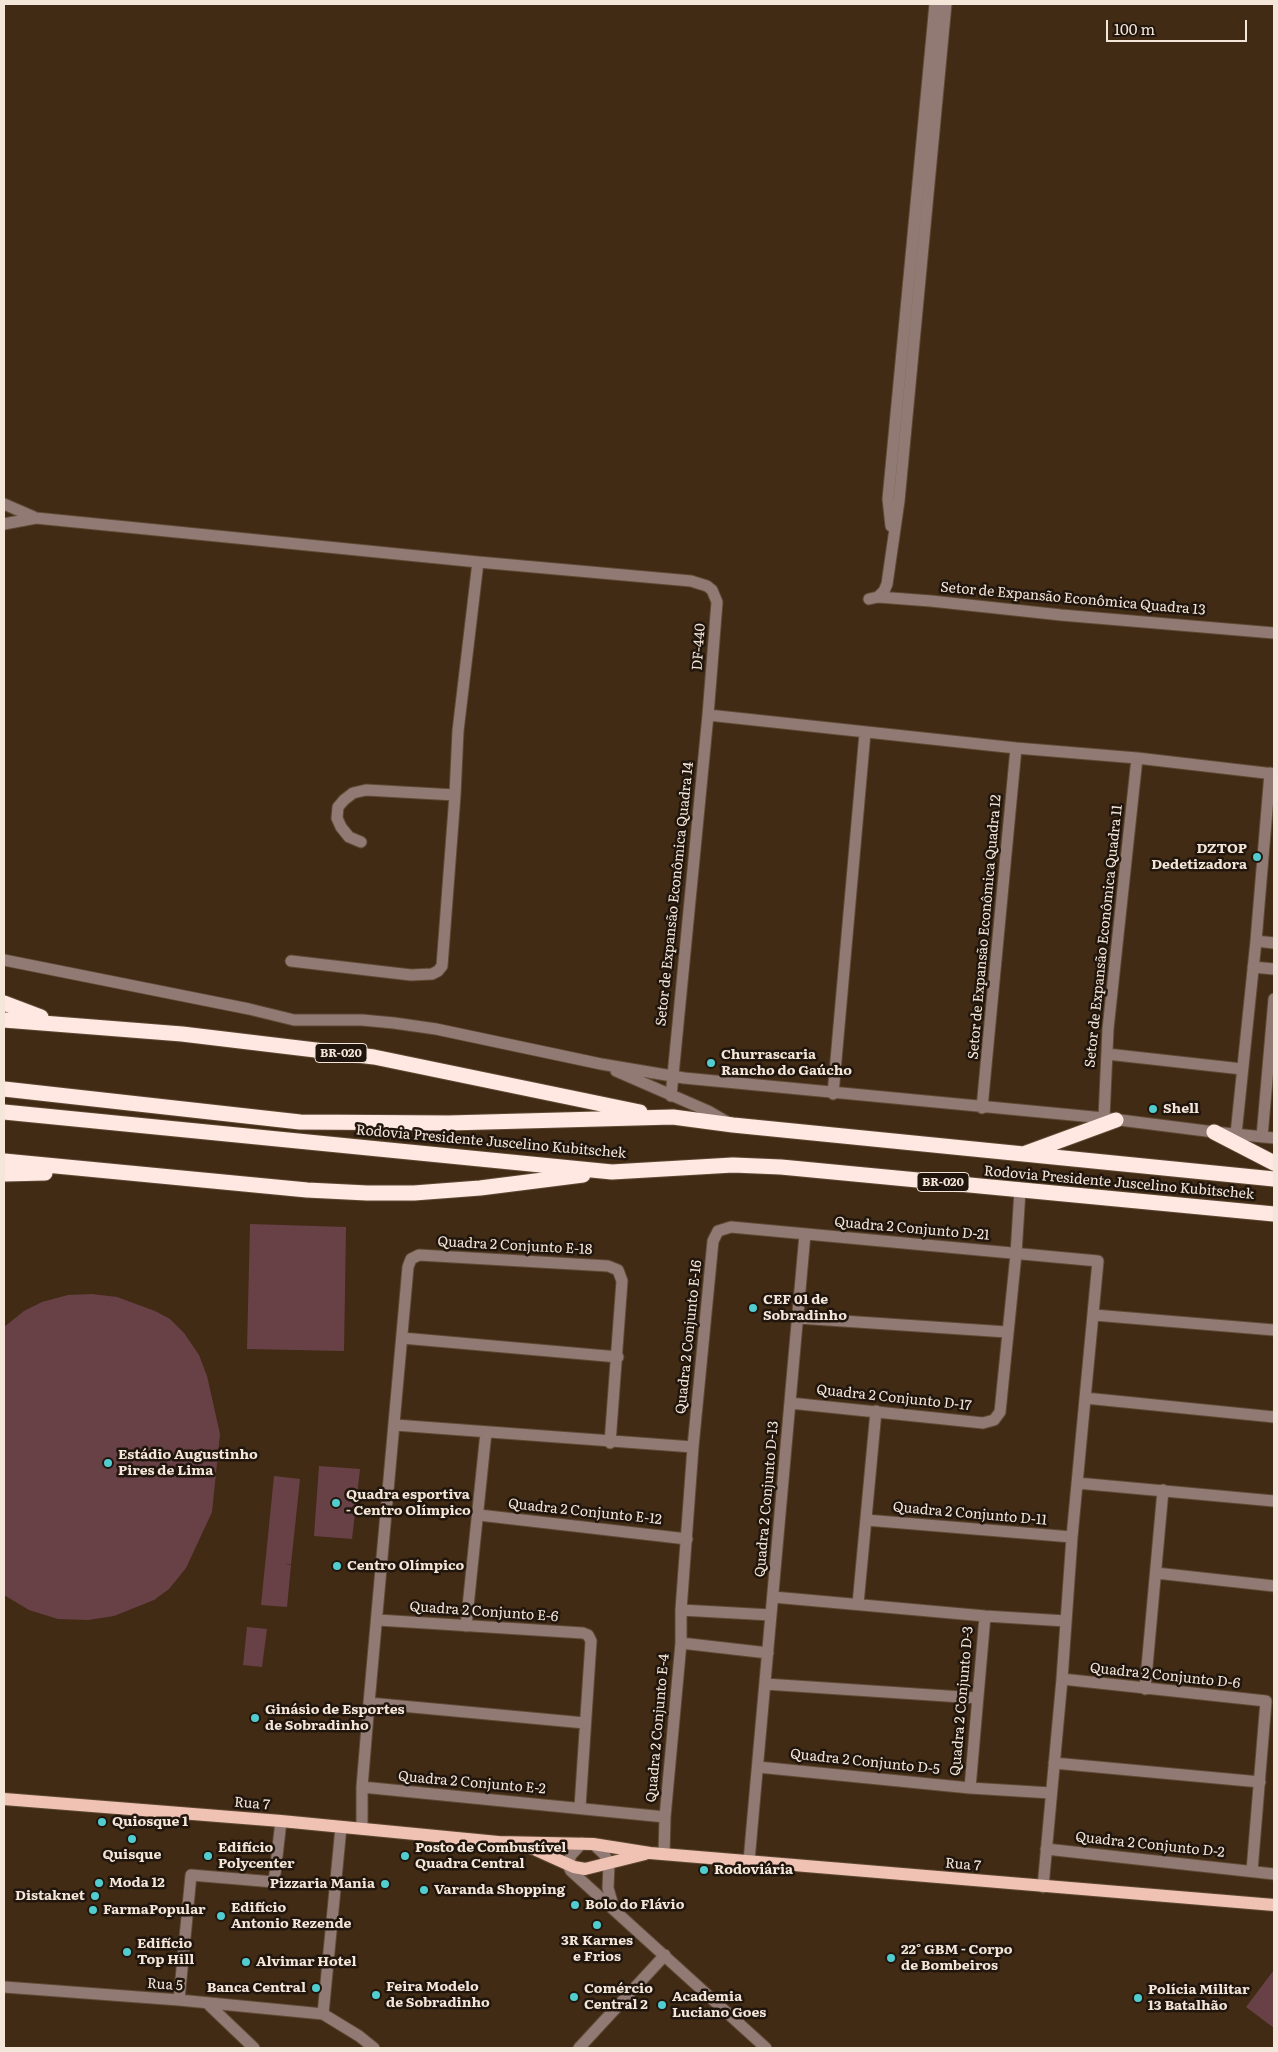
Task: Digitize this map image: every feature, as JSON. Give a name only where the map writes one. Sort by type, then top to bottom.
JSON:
[{"type":"highway","points":[[4,1003],[17,1010],[71,1026]]},
{"type":"highway","name":"BR-020","points":[[4,1020],[182,1034],[374,1057],[562,1097],[673,1118]]},
{"type":"highway","name":"Rodovia Presidente Juscelino Kubitschek","points":[[4,1089],[300,1122],[449,1124],[673,1118],[734,1126],[1274,1179]]},
{"type":"highway","name":"Rodovia Presidente Juscelino Kubitschek","points":[[4,1112],[612,1172],[733,1165],[781,1167],[1274,1214]]},
{"type":"highway","points":[[1022,1155],[1110,1119]]},
{"type":"highway","points":[[1214,1132],[1274,1163]]},
{"type":"highway","name":"BR-020","points":[[4,1161],[307,1190],[367,1193],[414,1193],[480,1188],[612,1172]]},
{"type":"highway","points":[[4,1174],[114,1172]]},
{"type":"main road","name":"Rua 7","points":[[4,1799],[281,1821],[498,1842],[588,1844],[650,1853],[1274,1905]]},
{"type":"main road","name":"Rua 7","points":[[498,1842],[534,1849],[568,1865],[586,1869],[650,1853]]},
{"type":"street","points":[[892,540],[888,499],[934,4]]},
{"type":"street","points":[[892,540],[899,501],[946,4]]},
{"type":"street","points":[[4,504],[36,518]]},
{"type":"street","points":[[4,524],[36,518],[478,562],[458,721],[455,795],[443,959],[438,971],[426,975],[411,975],[291,962]]},
{"type":"street","name":"Setor de Expansão Econômica Quadra 13","points":[[892,540],[888,584],[873,598],[1274,633]]},
{"type":"street","name":"DF-440","points":[[478,562],[691,581],[707,586],[712,590],[717,602],[708,715]]},
{"type":"street","points":[[708,715],[866,733],[1137,758],[1272,774],[1236,1134]]},
{"type":"street","name":"Setor de Expansão Econômica Quadra 14","points":[[671,1096],[708,715]]},
{"type":"street","points":[[833,1094],[866,733]]},
{"type":"street","name":"Setor de Expansão Econômica Quadra 12","points":[[982,1108],[1016,748]]},
{"type":"street","name":"Setor de Expansão Econômica Quadra 11","points":[[1110,1119],[1107,1054],[1137,758]]},
{"type":"street","points":[[361,842],[348,837],[337,818],[338,807],[353,793],[366,790],[455,795]]},
{"type":"street","points":[[1256,941],[1274,944]]},
{"type":"street","points":[[4,960],[249,1009],[294,1020],[394,1022],[601,1064],[672,1076],[833,1094],[1110,1119],[1274,1138]]},
{"type":"street","points":[[4,965],[22,963]]},
{"type":"street","points":[[1253,967],[1274,969]]},
{"type":"street","points":[[1262,1137],[1274,1000]]},
{"type":"street","points":[[1107,1054],[1242,1069]]},
{"type":"street","points":[[601,1064],[708,1111],[734,1126]]},
{"type":"street","points":[[798,1318],[1007,1332],[1016,1254],[1020,1190]]},
{"type":"street","name":"Quadra 2 Conjunto D-21","points":[[718,1231],[731,1227],[1098,1261],[1094,1314]]},
{"type":"street","name":"Quadra 2 Conjunto E-16","points":[[687,1539],[693,1447],[713,1241],[718,1231]]},
{"type":"street","name":"Quadra 2 Conjunto D-13","points":[[749,1861],[805,1234]]},
{"type":"street","name":"Quadra 2 Conjunto E-18","points":[[402,1338],[408,1267],[411,1259],[419,1255],[608,1266],[618,1270],[622,1281],[618,1357]]},
{"type":"street","points":[[1043,1887],[1062,1679],[1072,1537],[1094,1314],[1274,1330]]},
{"type":"street","name":"Quadra 2 Conjunto D-17","points":[[790,1402],[983,1423],[994,1420],[1000,1412],[1007,1332]]},
{"type":"street","points":[[362,1829],[362,1788],[402,1338],[618,1357],[610,1442]]},
{"type":"street","points":[[1085,1398],[1274,1417]]},
{"type":"street","points":[[858,1604],[876,1411]]},
{"type":"street","points":[[395,1425],[693,1447]]},
{"type":"street","points":[[466,1626],[479,1515],[486,1432]]},
{"type":"street","points":[[1077,1482],[1274,1500]]},
{"type":"street","points":[[1145,1689],[1163,1490]]},
{"type":"street","name":"Quadra 2 Conjunto E-12","points":[[479,1515],[687,1539]]},
{"type":"street","name":"Quadra 2 Conjunto D-11","points":[[866,1520],[1072,1537]]},
{"type":"street","name":"Quadra 2 Conjunto E-4","points":[[664,1854],[665,1817],[687,1539]]},
{"type":"street","points":[[1156,1573],[1274,1586]]},
{"type":"street","points":[[773,1597],[985,1616],[1066,1621]]},
{"type":"street","points":[[681,1610],[771,1615]]},
{"type":"street","name":"Quadra 2 Conjunto D-3","points":[[970,1788],[985,1616]]},
{"type":"street","name":"Quadra 2 Conjunto E-6","points":[[378,1620],[583,1634],[588,1636],[591,1641],[584,1723]]},
{"type":"street","points":[[680,1643],[768,1653]]},
{"type":"street","name":"Quadra 2 Conjunto D-6","points":[[1062,1679],[1266,1701],[1260,1782]]},
{"type":"street","points":[[765,1684],[977,1698]]},
{"type":"street","points":[[369,1703],[584,1723],[580,1808]]},
{"type":"street","points":[[1054,1763],[1260,1782],[1252,1871]]},
{"type":"street","name":"Quadra 2 Conjunto D-5","points":[[758,1767],[970,1788],[1051,1793]]},
{"type":"street","name":"Quadra 2 Conjunto E-2","points":[[362,1788],[665,1817]]},
{"type":"street","points":[[179,2000],[191,1875],[274,1882],[281,1821]]},
{"type":"street","points":[[323,2014],[341,1827]]},
{"type":"street","points":[[614,1909],[608,1888],[609,1864],[604,1854],[588,1844],[571,1855],[568,1865],[572,1871],[766,2048]]},
{"type":"street","name":"Quadra 2 Conjunto D-2","points":[[1046,1849],[1274,1874]]},
{"type":"street","points":[[579,2048],[665,1955]]},
{"type":"street","name":"Rua 5","points":[[4,1987],[179,2000],[323,2014],[359,2036],[374,2048]]},
{"type":"street","points":[[207,2003],[254,2048]]},
{"type":"shaded area","points":[[250,1224],[346,1227],[344,1351],[247,1349]]},
{"type":"shaded area","name":"Estádio Augustinho Pires de Lima","points":[[92,1294],[117,1297],[155,1311],[170,1319],[184,1333],[199,1355],[207,1376],[220,1434],[212,1512],[186,1568],[169,1589],[154,1600],[114,1616],[88,1620],[58,1619],[29,1610],[4,1595],[4,1327],[24,1311],[42,1302],[68,1295]]},
{"type":"shaded area","name":"Quadra esportiva - Centro Olímpico","points":[[319,1466],[360,1469],[352,1539],[314,1536]]},
{"type":"shaded area","points":[[274,1476],[300,1479],[291,1564],[285,1564],[291,1565],[287,1607],[261,1605]]},
{"type":"shaded area","points":[[247,1627],[267,1629],[262,1667],[243,1665]]},
{"type":"shaded area","points":[[1274,1970],[1274,2028],[1246,2007]]},
{"type":"place","name":"DZTOP Dedetizadora","points":[[1257,857]]},
{"type":"place","name":"Churrascaria Rancho do Gaúcho","points":[[711,1063]]},
{"type":"place","name":"Shell","points":[[1153,1109]]},
{"type":"place","name":"CEF 01 de Sobradinho","points":[[753,1308]]},
{"type":"place","name":"Estádio Augustinho Pires de Lima","points":[[108,1463]]},
{"type":"place","name":"Quadra esportiva - Centro Olímpico","points":[[336,1503]]},
{"type":"place","name":"Centro Olímpico","points":[[337,1566]]},
{"type":"place","name":"Ginásio de Esportes de Sobradinho","points":[[255,1718]]},
{"type":"place","name":"Quiosque 1","points":[[102,1822]]},
{"type":"place","name":"Quisque","points":[[132,1839]]},
{"type":"place","name":"Edifício Polycenter","points":[[208,1856]]},
{"type":"place","name":"Posto de Combustível Quadra Central","points":[[405,1856]]},
{"type":"place","name":"Rodoviária","points":[[704,1870]]},
{"type":"place","name":"Moda 12","points":[[99,1883]]},
{"type":"place","name":"Pizzaria Mania","points":[[385,1884]]},
{"type":"place","name":"Varanda Shopping","points":[[424,1890]]},
{"type":"place","name":"Distaknet","points":[[95,1896]]},
{"type":"place","name":"Bolo do Flávio","points":[[575,1905]]},
{"type":"place","name":"FarmaPopular","points":[[93,1910]]},
{"type":"place","name":"Edifício Antonio Rezende","points":[[221,1916]]},
{"type":"place","name":"3R Karnes e Frios","points":[[597,1925]]},
{"type":"place","name":"Edifício Top Hill","points":[[127,1952]]},
{"type":"place","name":"22° GBM - Corpo de Bombeiros","points":[[891,1958]]},
{"type":"place","name":"Alvimar Hotel","points":[[246,1962]]},
{"type":"place","name":"Banca Central","points":[[316,1988]]},
{"type":"place","name":"Feira Modelo de Sobradinho","points":[[376,1995]]},
{"type":"place","name":"Comércio Central 2","points":[[574,1997]]},
{"type":"place","name":"Polícia Militar 13 Batalhão","points":[[1138,1998]]},
{"type":"place","name":"Academia Luciano Goes","points":[[662,2005]]}]
